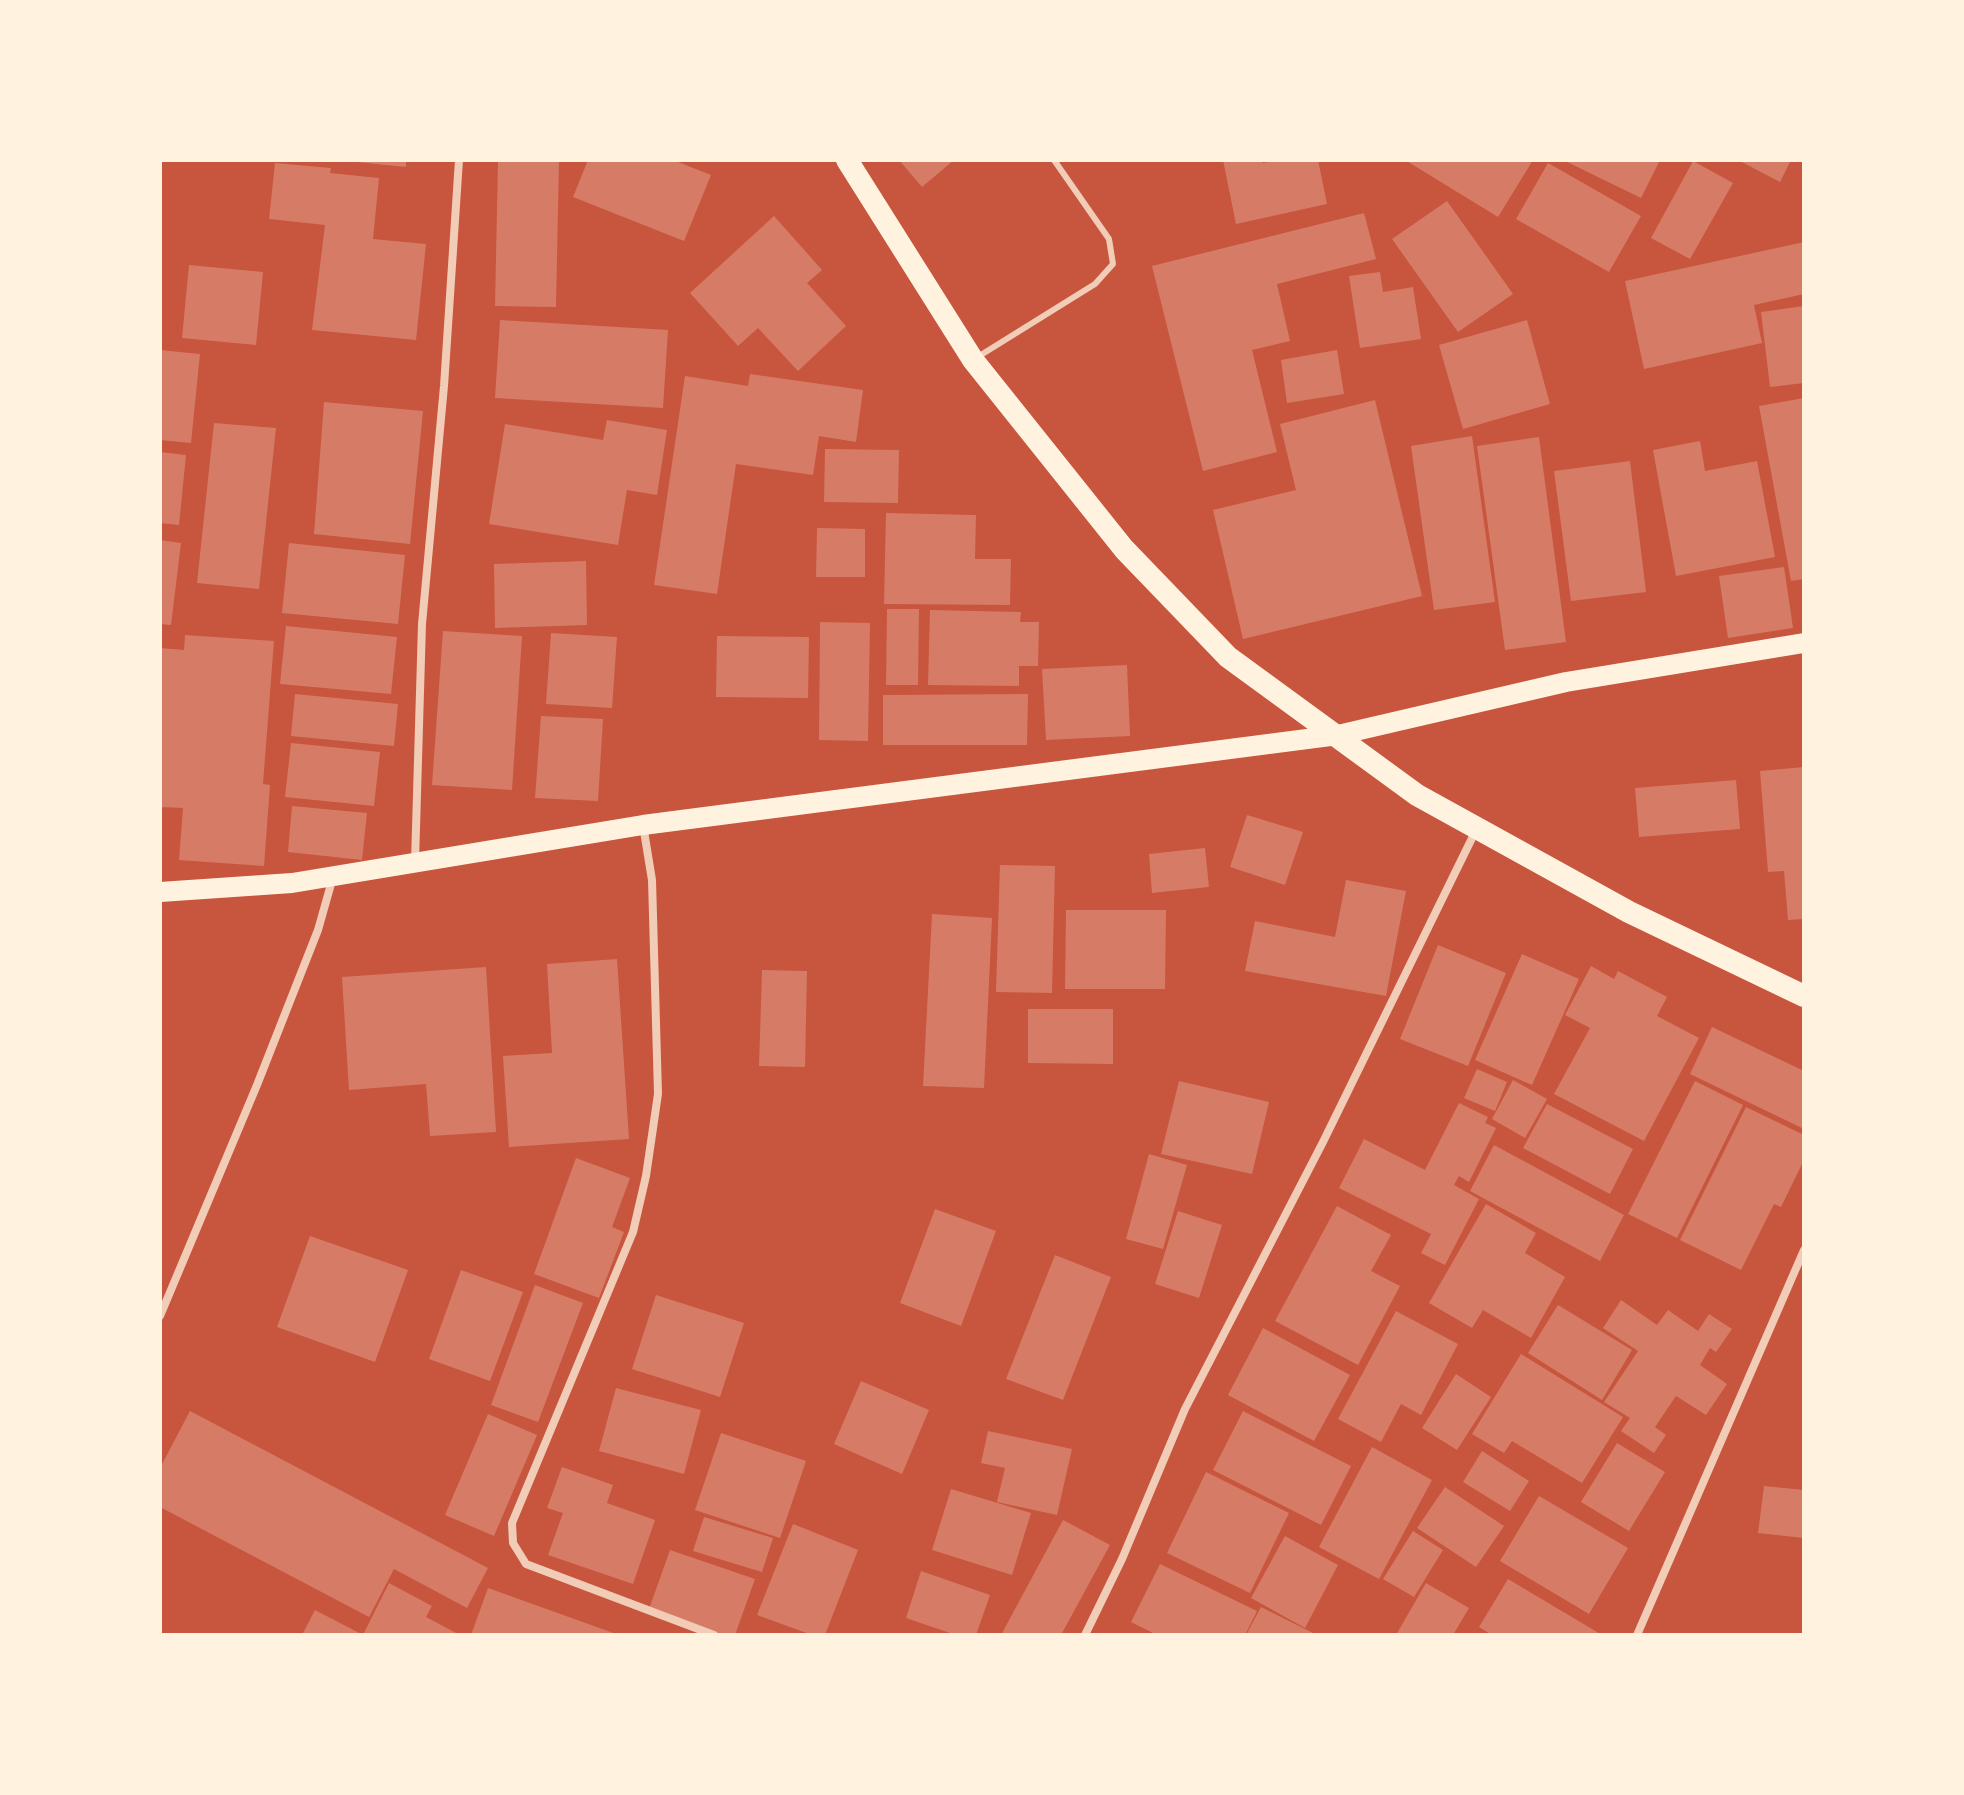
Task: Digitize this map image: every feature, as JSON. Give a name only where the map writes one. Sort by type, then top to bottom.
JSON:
[{"type":"highway","points":[[847,160],[973,360],[1124,549],[1228,657],[1417,795],[1629,912],[1804,996]]},
{"type":"main road","points":[[160,892],[292,883],[643,825],[1338,735],[1566,682],[1804,643]]},
{"type":"street","points":[[415,863],[422,624],[444,386],[459,160]]},
{"type":"street","points":[[643,825],[652,880],[658,1094],[646,1176],[633,1232],[512,1523],[513,1543],[526,1564],[714,1635]]},
{"type":"street","points":[[1085,1635],[1122,1559],[1185,1409],[1323,1142],[1477,830]]},
{"type":"street","points":[[160,1316],[263,1071],[318,930],[334,876]]},
{"type":"street","points":[[1637,1635],[1804,1250]]},
{"type":"lane","points":[[973,360],[1095,284],[1113,264],[1109,239],[1054,160]]},
{"type":"building","points":[[406,160],[406,167],[357,162]]},
{"type":"building","points":[[498,160],[559,160],[556,307],[495,306]]},
{"type":"building","points":[[588,160],[673,160],[711,175],[684,241],[573,197]]},
{"type":"building","points":[[899,160],[954,160],[922,187]]},
{"type":"building","points":[[1223,160],[1262,160],[1263,163],[1318,160],[1327,204],[1236,224]]},
{"type":"building","points":[[1405,160],[1533,160],[1498,217]]},
{"type":"building","points":[[1563,160],[1660,160],[1641,198]]},
{"type":"building","points":[[1738,160],[1791,160],[1780,182]]},
{"type":"building","points":[[1693,161],[1733,183],[1690,259],[1651,238]]},
{"type":"building","points":[[275,163],[331,168],[330,173],[379,178],[373,239],[426,244],[416,340],[312,330],[325,225],[269,219]]},
{"type":"building","points":[[1548,163],[1641,216],[1609,272],[1516,219]]},
{"type":"building","points":[[1447,201],[1513,294],[1458,332],[1392,239]]},
{"type":"building","points":[[1364,213],[1376,259],[1277,284],[1290,341],[1252,350],[1277,452],[1203,471],[1152,266]]},
{"type":"building","points":[[774,216],[822,270],[807,283],[846,326],[798,371],[758,328],[738,346],[690,293]]},
{"type":"building","points":[[1804,242],[1804,294],[1754,305],[1762,343],[1644,369],[1625,281]]},
{"type":"building","points":[[189,265],[263,272],[256,345],[182,338]]},
{"type":"building","points":[[1380,272],[1383,292],[1413,287],[1421,339],[1360,348],[1349,276]]},
{"type":"building","points":[[1804,306],[1804,383],[1770,387],[1761,312]]},
{"type":"building","points":[[500,320],[668,330],[663,408],[495,398]]},
{"type":"building","points":[[1527,320],[1550,404],[1463,429],[1439,345]]},
{"type":"building","points":[[160,350],[200,354],[191,443],[160,440]]},
{"type":"building","points":[[1337,350],[1344,394],[1287,403],[1281,360]]},
{"type":"building","points":[[750,374],[863,390],[856,442],[819,436],[813,475],[736,464],[717,594],[654,585],[685,376],[748,386]]},
{"type":"building","points":[[1804,398],[1804,579],[1791,581],[1759,406]]},
{"type":"building","points":[[1375,400],[1422,596],[1243,639],[1213,510],[1296,490],[1280,424]]},
{"type":"building","points":[[324,402],[423,411],[410,544],[314,534]]},
{"type":"building","points":[[607,420],[667,430],[657,495],[627,490],[618,545],[489,524],[505,424],[603,440]]},
{"type":"building","points":[[214,423],[276,428],[259,589],[197,583]]},
{"type":"building","points":[[1472,436],[1495,602],[1434,610],[1411,446]]},
{"type":"building","points":[[1539,437],[1566,642],[1505,650],[1477,446]]},
{"type":"building","points":[[1700,441],[1705,471],[1757,461],[1775,557],[1676,576],[1653,450]]},
{"type":"building","points":[[825,449],[899,450],[898,503],[824,502]]},
{"type":"building","points":[[160,452],[186,455],[179,525],[160,523]]},
{"type":"building","points":[[1630,461],[1646,592],[1571,601],[1554,471]]},
{"type":"building","points":[[886,513],[976,515],[975,559],[1011,559],[1010,605],[884,604]]},
{"type":"building","points":[[817,528],[865,529],[865,577],[816,577]]},
{"type":"building","points":[[160,540],[181,543],[171,625],[160,624]]},
{"type":"building","points":[[289,543],[405,555],[398,624],[282,613]]},
{"type":"building","points":[[586,561],[587,625],[495,628],[494,564]]},
{"type":"building","points":[[1784,567],[1793,628],[1728,638],[1719,576]]},
{"type":"building","points":[[887,609],[919,609],[918,685],[886,685]]},
{"type":"building","points":[[930,610],[1021,612],[1020,622],[1039,622],[1038,666],[1019,666],[1019,686],[928,685]]},
{"type":"building","points":[[820,622],[870,623],[868,741],[819,740]]},
{"type":"building","points":[[286,626],[397,637],[391,694],[280,684]]},
{"type":"building","points":[[443,631],[522,636],[512,790],[432,785]]},
{"type":"building","points":[[551,633],[617,637],[612,708],[546,704]]},
{"type":"building","points":[[185,635],[274,641],[263,784],[270,785],[264,866],[179,860],[183,808],[160,807],[160,648],[184,650]]},
{"type":"building","points":[[717,636],[809,637],[808,698],[716,697]]},
{"type":"building","points":[[1127,665],[1130,736],[1046,740],[1042,669]]},
{"type":"building","points":[[295,694],[398,704],[394,746],[291,736]]},
{"type":"building","points":[[1028,694],[1027,745],[883,745],[883,695]]},
{"type":"building","points":[[541,716],[603,719],[598,801],[535,798]]},
{"type":"building","points":[[291,743],[380,752],[374,806],[285,797]]},
{"type":"building","points":[[1804,767],[1804,919],[1788,920],[1784,871],[1768,872],[1760,771]]},
{"type":"building","points":[[1736,780],[1740,829],[1639,837],[1635,788]]},
{"type":"building","points":[[292,806],[367,813],[362,860],[288,852]]},
{"type":"building","points":[[1247,815],[1303,832],[1285,885],[1230,867]]},
{"type":"building","points":[[1205,848],[1209,887],[1152,893],[1149,854]]},
{"type":"building","points":[[1000,865],[1055,866],[1052,993],[996,992]]},
{"type":"building","points":[[1346,880],[1406,891],[1386,996],[1245,971],[1255,921],[1335,937]]},
{"type":"building","points":[[1066,910],[1166,910],[1165,989],[1065,989]]},
{"type":"building","points":[[932,914],[992,918],[984,1088],[923,1086]]},
{"type":"building","points":[[1438,945],[1506,973],[1468,1066],[1400,1039]]},
{"type":"building","points":[[1522,954],[1579,979],[1532,1085],[1475,1060]]},
{"type":"building","points":[[617,959],[629,1139],[509,1147],[503,1056],[552,1053],[547,964]]},
{"type":"building","points":[[1591,966],[1614,979],[1618,971],[1667,997],[1657,1016],[1699,1038],[1644,1141],[1554,1094],[1590,1028],[1565,1015]]},
{"type":"building","points":[[486,967],[496,1132],[430,1136],[426,1084],[349,1090],[342,977]]},
{"type":"building","points":[[762,970],[807,971],[805,1067],[759,1066]]},
{"type":"building","points":[[1028,1009],[1113,1009],[1113,1064],[1028,1063]]},
{"type":"building","points":[[1712,1027],[1804,1071],[1804,1129],[1690,1074]]},
{"type":"building","points":[[1477,1069],[1507,1082],[1495,1111],[1464,1098]]},
{"type":"building","points":[[1513,1080],[1547,1099],[1525,1138],[1492,1119]]},
{"type":"building","points":[[1179,1081],[1269,1102],[1252,1174],[1161,1154]]},
{"type":"building","points":[[1695,1081],[1743,1105],[1677,1238],[1628,1214]]},
{"type":"building","points":[[1459,1103],[1488,1117],[1485,1123],[1496,1128],[1469,1182],[1459,1176],[1454,1185],[1479,1199],[1445,1265],[1421,1253],[1431,1234],[1339,1188],[1364,1139],[1425,1170]]},
{"type":"building","points":[[1547,1104],[1633,1149],[1610,1194],[1523,1148]]},
{"type":"building","points":[[1746,1107],[1804,1135],[1804,1160],[1781,1207],[1774,1204],[1741,1270],[1680,1240]]},
{"type":"building","points":[[1494,1145],[1624,1215],[1600,1261],[1470,1191]]},
{"type":"building","points":[[1149,1154],[1187,1165],[1163,1249],[1126,1239]]},
{"type":"building","points":[[576,1158],[630,1178],[612,1227],[624,1232],[599,1298],[534,1274]]},
{"type":"building","points":[[1486,1204],[1536,1233],[1525,1253],[1565,1277],[1531,1338],[1483,1310],[1472,1328],[1429,1303]]},
{"type":"building","points":[[1337,1206],[1391,1235],[1371,1271],[1400,1286],[1358,1365],[1275,1321]]},
{"type":"building","points":[[935,1209],[996,1231],[961,1326],[900,1303]]},
{"type":"building","points":[[1178,1211],[1222,1225],[1199,1298],[1155,1284]]},
{"type":"building","points":[[310,1236],[408,1270],[375,1362],[277,1327]]},
{"type":"building","points":[[1055,1255],[1111,1277],[1063,1400],[1006,1379]]},
{"type":"building","points":[[461,1270],[523,1292],[490,1381],[429,1359]]},
{"type":"building","points":[[535,1285],[583,1303],[538,1422],[491,1405]]},
{"type":"building","points":[[656,1295],[744,1323],[720,1397],[632,1369]]},
{"type":"building","points":[[1621,1300],[1657,1325],[1668,1310],[1698,1331],[1709,1314],[1732,1329],[1716,1352],[1710,1348],[1700,1365],[1727,1384],[1706,1415],[1676,1396],[1655,1427],[1666,1435],[1654,1453],[1621,1431],[1630,1418],[1604,1402],[1638,1351],[1603,1328]]},
{"type":"building","points":[[1558,1305],[1632,1350],[1602,1400],[1528,1353]]},
{"type":"building","points":[[1396,1311],[1458,1344],[1421,1415],[1401,1404],[1381,1442],[1338,1419]]},
{"type":"building","points":[[1263,1328],[1350,1375],[1314,1441],[1228,1395]]},
{"type":"building","points":[[1521,1354],[1623,1417],[1582,1483],[1512,1441],[1504,1453],[1472,1434]]},
{"type":"building","points":[[1456,1374],[1491,1397],[1457,1450],[1422,1428]]},
{"type":"building","points":[[861,1381],[929,1410],[902,1474],[834,1444]]},
{"type":"building","points":[[616,1388],[701,1410],[684,1474],[599,1451]]},
{"type":"building","points":[[190,1411],[488,1568],[467,1608],[394,1569],[369,1617],[160,1507],[160,1468]]},
{"type":"building","points":[[1243,1411],[1351,1466],[1321,1525],[1213,1470]]},
{"type":"building","points":[[488,1414],[537,1435],[494,1536],[445,1515]]},
{"type":"building","points":[[988,1431],[1072,1449],[1057,1515],[997,1502],[1005,1468],[981,1463]]},
{"type":"building","points":[[721,1433],[806,1461],[780,1538],[695,1510]]},
{"type":"building","points":[[1617,1443],[1665,1472],[1629,1531],[1581,1502]]},
{"type":"building","points":[[1372,1447],[1432,1480],[1379,1579],[1319,1547]]},
{"type":"building","points":[[1482,1451],[1529,1481],[1510,1511],[1463,1482]]},
{"type":"building","points":[[562,1467],[613,1485],[607,1503],[655,1520],[633,1584],[548,1555],[563,1513],[547,1508]]},
{"type":"building","points":[[1206,1472],[1289,1513],[1250,1593],[1167,1553]]},
{"type":"building","points":[[1764,1486],[1804,1490],[1804,1538],[1758,1533]]},
{"type":"building","points":[[1445,1487],[1504,1526],[1476,1567],[1417,1528]]},
{"type":"building","points":[[951,1489],[1031,1513],[1012,1575],[932,1550]]},
{"type":"building","points":[[1539,1496],[1628,1548],[1589,1614],[1500,1561]]},
{"type":"building","points":[[704,1517],[773,1538],[762,1572],[693,1551]]},
{"type":"building","points":[[1063,1520],[1110,1545],[1061,1635],[1001,1635]]},
{"type":"building","points":[[793,1524],[858,1550],[825,1635],[812,1635],[757,1615]]},
{"type":"building","points":[[1413,1531],[1443,1550],[1414,1597],[1383,1579]]},
{"type":"building","points":[[1285,1536],[1338,1565],[1305,1628],[1251,1598]]},
{"type":"building","points":[[670,1550],[755,1579],[735,1635],[724,1635],[649,1609]]},
{"type":"building","points":[[1160,1564],[1257,1611],[1245,1635],[1157,1635],[1131,1622]]},
{"type":"building","points":[[921,1571],[990,1595],[976,1635],[956,1635],[906,1618]]},
{"type":"building","points":[[1508,1579],[1602,1635],[1492,1635],[1479,1627]]},
{"type":"building","points":[[389,1583],[432,1606],[426,1617],[460,1635],[363,1635]]},
{"type":"building","points":[[1426,1583],[1469,1608],[1453,1635],[1396,1635]]},
{"type":"building","points":[[488,1588],[619,1635],[471,1635]]},
{"type":"building","points":[[1261,1607],[1317,1635],[1246,1635]]},
{"type":"building","points":[[315,1610],[363,1635],[302,1635]]}]
